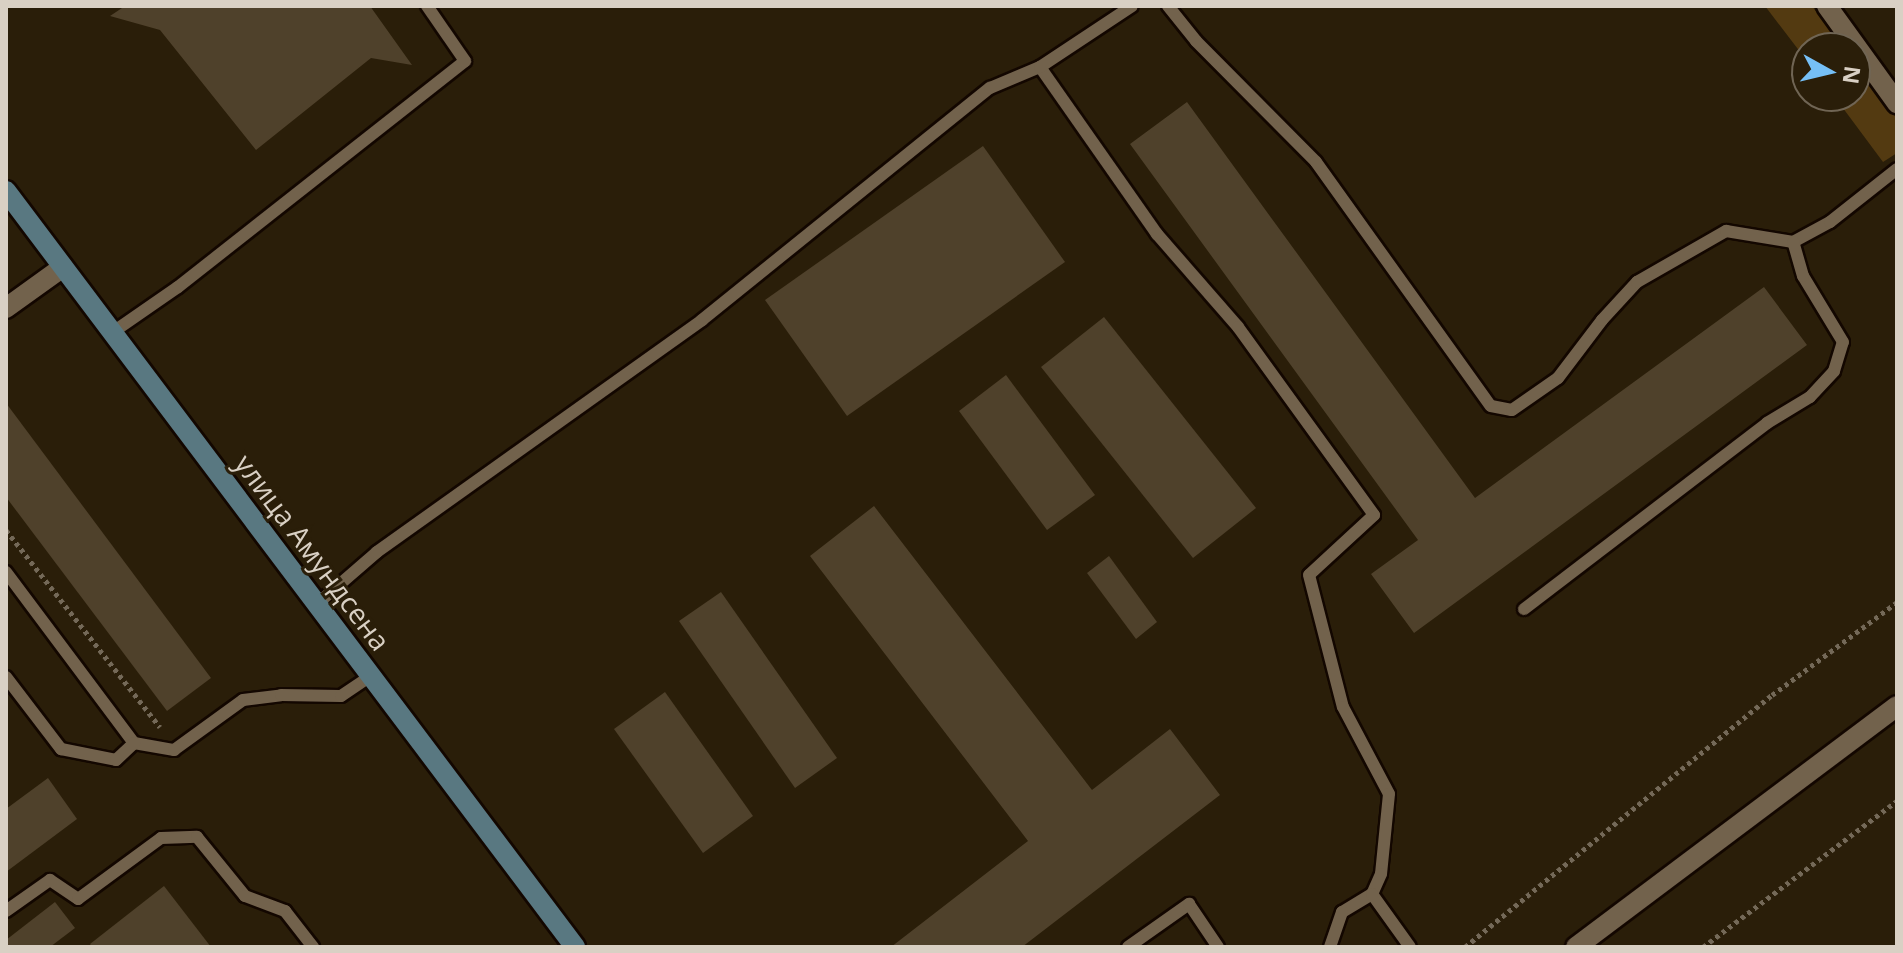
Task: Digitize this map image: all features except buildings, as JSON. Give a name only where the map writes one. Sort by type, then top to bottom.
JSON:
[{"type":"main road","name":"улица Амундсена","points":[[6,191],[575,947]]},
{"type":"street","points":[[1827,6],[1897,103]]},
{"type":"street","points":[[6,308],[63,267]]},
{"type":"street","points":[[1576,947],[1897,706]]},
{"type":"lane","points":[[113,332],[178,287],[465,61],[427,6]]},
{"type":"lane","points":[[317,604],[377,552],[702,320],[990,88],[1040,67],[1132,6]]},
{"type":"lane","points":[[1168,6],[1196,41],[1316,162],[1491,406],[1512,410],[1558,378],[1602,320],[1637,282],[1726,231],[1793,242],[1830,222],[1897,169]]},
{"type":"lane","points":[[1040,67],[1157,234],[1238,327],[1374,515],[1309,575],[1343,707],[1389,794],[1381,874],[1372,894],[1342,912],[1330,947]]},
{"type":"lane","points":[[1524,609],[1767,423],[1810,397],[1834,371],[1843,342],[1803,276],[1793,242]]},
{"type":"lane","points":[[6,572],[134,743],[174,750],[243,700],[281,695],[341,696],[371,676]]},
{"type":"lane","points":[[6,677],[61,749],[116,760],[134,743]]},
{"type":"lane","points":[[6,911],[50,880],[78,899],[161,838],[197,837],[245,896],[285,911],[313,947]]},
{"type":"lane","points":[[1372,894],[1410,947]]},
{"type":"lane","points":[[1128,947],[1189,904],[1218,947]]},
{"type":"path","points":[[6,530],[160,727]]},
{"type":"path","points":[[1465,947],[1772,695],[1897,602]]},
{"type":"path","points":[[1703,947],[1897,801]]},
{"type":"shaded area","points":[[1765,6],[1812,6],[1831,32],[1791,32],[1791,40]]},
{"type":"shaded area","points":[[1871,85],[1897,119],[1897,153],[1883,162],[1846,112],[1871,112]]}]
